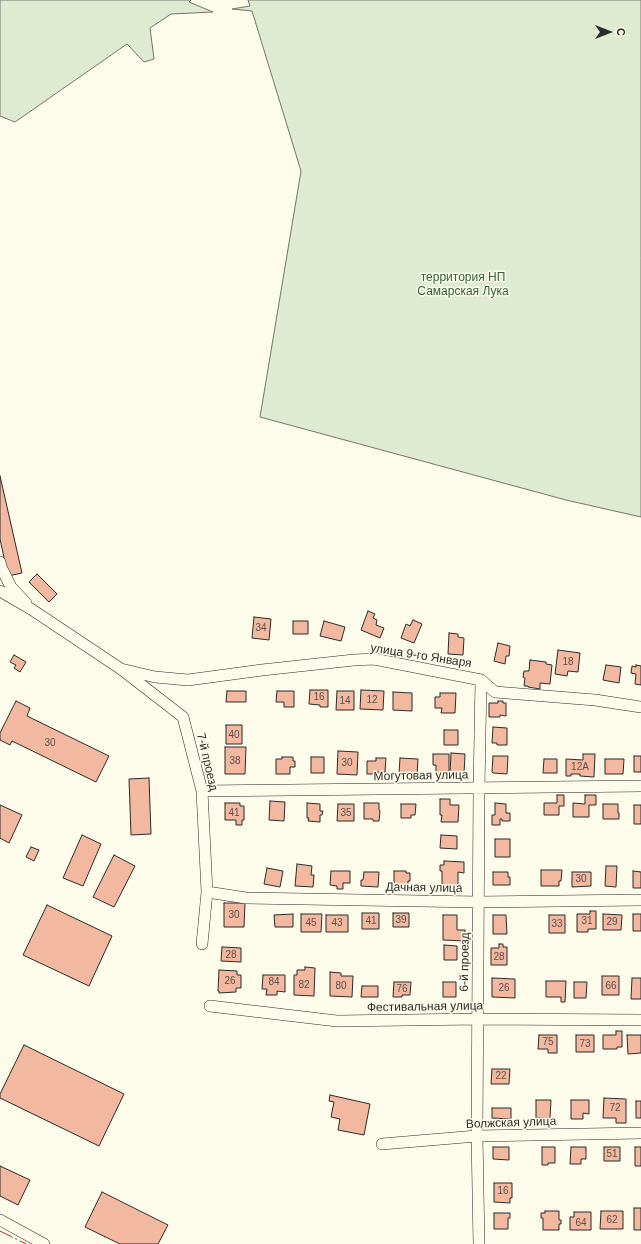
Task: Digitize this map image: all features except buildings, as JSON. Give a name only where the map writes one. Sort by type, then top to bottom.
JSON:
[{"type":"street","points":[[0,562],[1,568],[11,587],[21,596],[31,609]]},
{"type":"street","points":[[0,591],[31,609]]},
{"type":"street","name":"7-й проезд","points":[[31,609],[121,669],[183,717],[202,791],[207,892],[202,944]]},
{"type":"street","name":"улица 9-го Января","points":[[121,669],[155,677],[188,680],[269,669],[374,659],[481,680],[495,692],[595,700],[641,707]]},
{"type":"street","name":"6-й проезд","points":[[479,1244],[477,1136],[481,680]]},
{"type":"street","name":"Могутовая улица","points":[[202,791],[641,786]]},
{"type":"street","name":"Дачная улица","points":[[207,892],[246,898],[479,902],[641,900]]},
{"type":"street","name":"Фестивальная улица","points":[[210,1006],[336,1020],[641,1020]]},
{"type":"street","name":"Волжская улица","points":[[382,1144],[477,1136],[641,1133]]},
{"type":"street","points":[[0,1220],[44,1244]]},
{"type":"green space","points":[[0,0],[191,0],[189,2],[213,12],[171,14],[150,28],[154,59],[144,62],[127,44],[15,122],[0,116]]},
{"type":"green space","name":"территория НП Самарская Лука","points":[[248,0],[641,0],[641,517],[566,500],[260,417],[301,171],[252,11],[232,9],[250,6]]},
{"type":"power","points":[[0,1231],[26,1244]]}]
